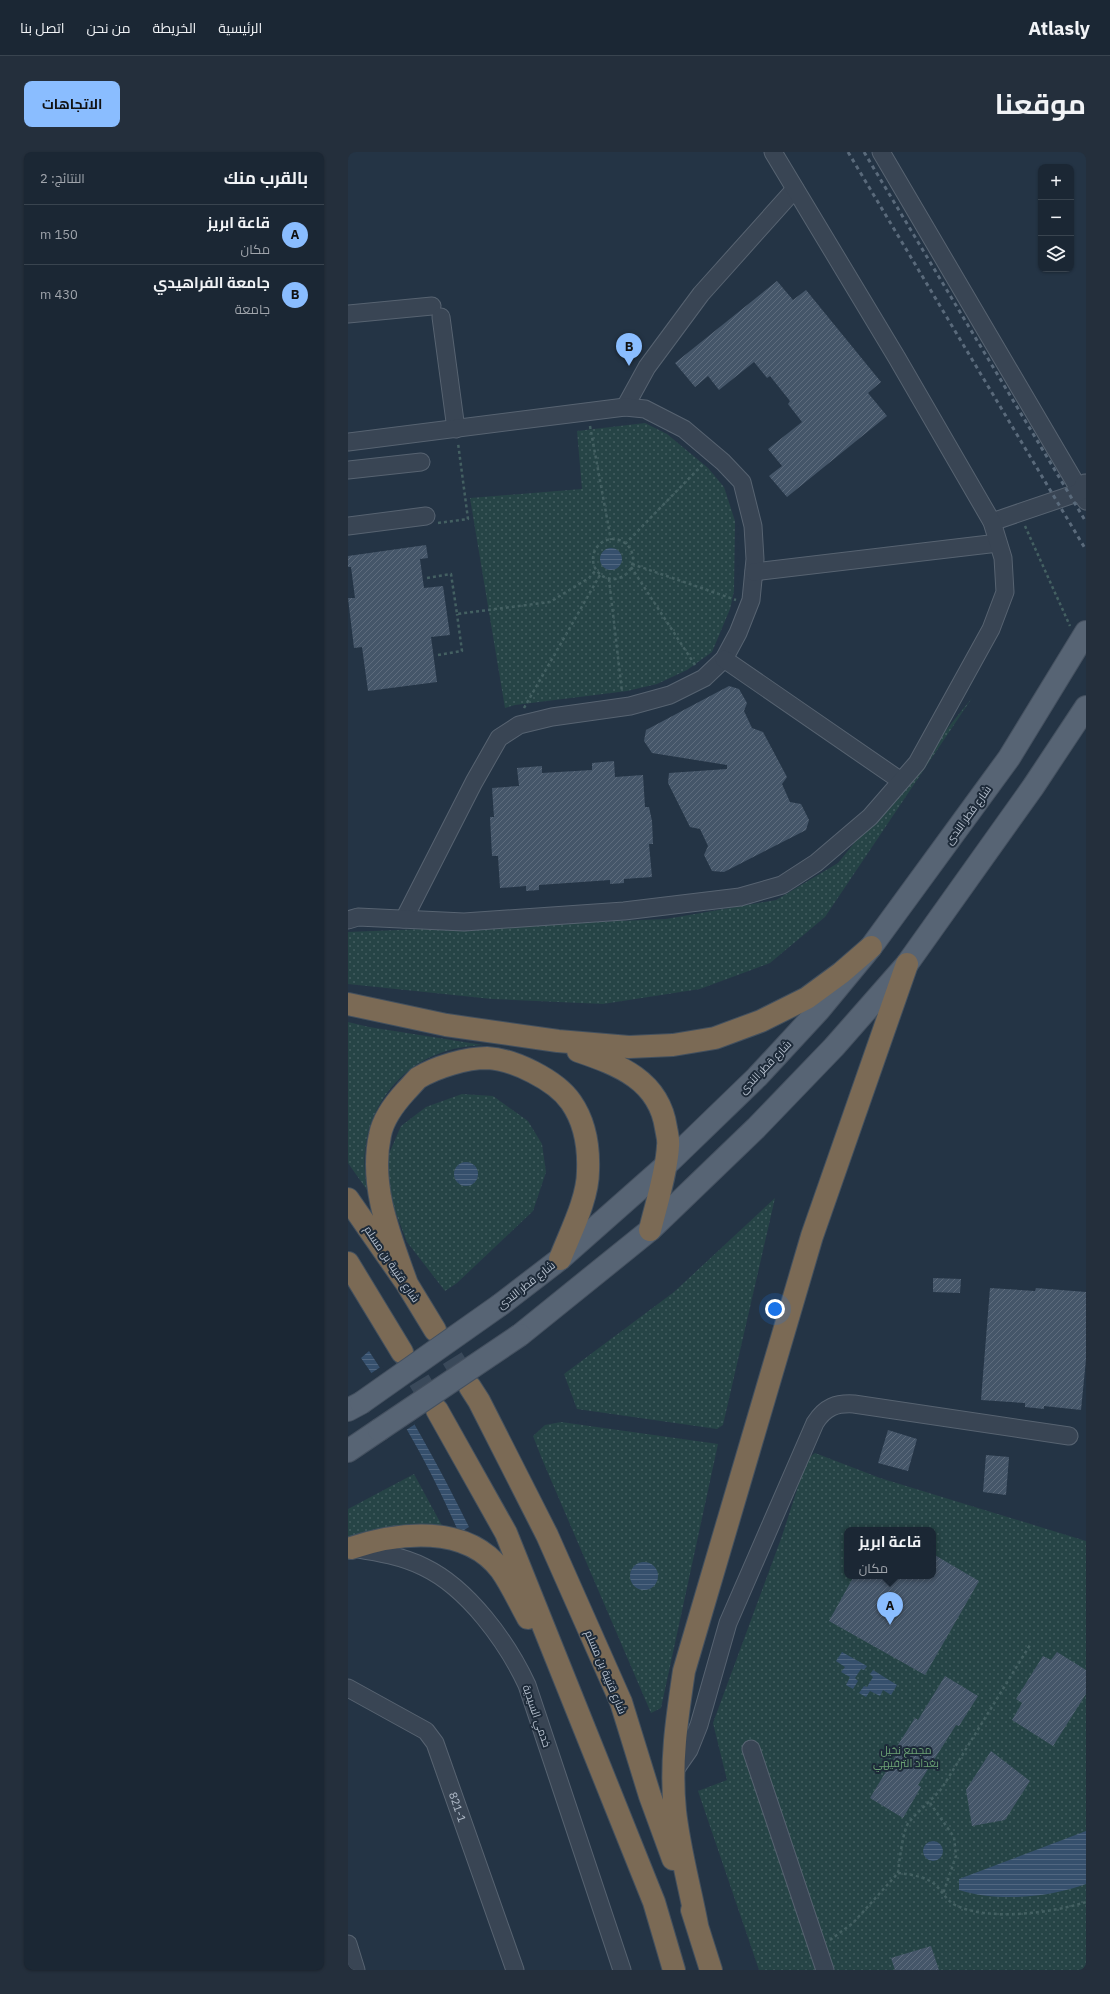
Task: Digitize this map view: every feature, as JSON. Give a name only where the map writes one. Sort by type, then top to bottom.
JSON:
[{"type":"highway","points":[[348,1004],[446,1025],[542,1038],[629,1047],[673,1044],[715,1038],[761,1021],[807,998],[841,973],[871,947]]},
{"type":"highway","points":[[697,1925],[675,1812],[673,1773],[675,1730],[684,1671],[812,1236],[907,964]]},
{"type":"highway","points":[[542,1038],[604,1059],[636,1076],[652,1091],[664,1114],[668,1146],[650,1230]]},
{"type":"highway","points":[[407,1284],[385,1222],[376,1176],[380,1134],[395,1102],[418,1079],[450,1064],[488,1058],[521,1066],[547,1078],[570,1101],[585,1132],[588,1172],[581,1206],[560,1259]]},
{"type":"highway","name":"شارع قتيبة بن مسلم","points":[[348,1199],[407,1284],[435,1330]]},
{"type":"highway","points":[[348,1263],[402,1352]]},
{"type":"highway","points":[[348,1276],[371,1301]]},
{"type":"highway","name":"شارع قتيبة بن مسلم","points":[[470,1387],[479,1401],[546,1535],[621,1702],[650,1796],[697,1925],[711,1970]]},
{"type":"highway","points":[[437,1410],[506,1533],[654,1902],[674,1970]]},
{"type":"highway","points":[[349,1548],[373,1540],[410,1535],[445,1537],[469,1545],[488,1557],[501,1570],[570,1693]]},
{"type":"main road","name":"شارع قطر الندى","points":[[354,1407],[500,1306],[560,1259],[664,1167],[788,1044],[871,947],[1009,758],[1080,631]]},
{"type":"main road","points":[[348,1451],[520,1335],[650,1230],[717,1167],[796,1088],[907,964],[1024,800],[1086,707]]},
{"type":"street","points":[[348,920],[358,917],[464,922],[624,911],[740,897],[782,885],[816,863],[870,817],[917,763],[991,629],[1005,592],[1003,558],[992,522],[898,358],[773,152]]},
{"type":"street","points":[[881,152],[1084,491],[992,522]]},
{"type":"street","points":[[625,407],[647,367],[701,294],[795,189]]},
{"type":"street","points":[[348,314],[436,311],[456,429]]},
{"type":"street","points":[[348,442],[625,407],[645,409],[684,428],[714,454],[742,482],[753,526],[755,559],[749,604],[738,633],[724,659],[704,678],[670,695],[623,707],[552,717],[519,725],[499,738],[404,919]]},
{"type":"street","points":[[348,470],[421,462]]},
{"type":"street","points":[[348,526],[426,516]]},
{"type":"street","points":[[754,572],[998,543]]},
{"type":"street","points":[[724,659],[901,781]]},
{"type":"street","points":[[673,1773],[689,1750],[699,1725],[716,1661],[738,1598],[815,1423],[822,1413],[831,1406],[854,1404],[1069,1436]]},
{"type":"street","name":"خدمي السيدية","points":[[349,1548],[406,1559],[442,1577],[481,1614],[516,1662],[527,1685],[622,1970]]},
{"type":"street","name":"821-1","points":[[348,1688],[426,1731],[435,1743],[514,1970]]},
{"type":"street","points":[[751,1749],[826,1970]]},
{"type":"street","points":[[348,1944],[356,1970]]},
{"type":"path","points":[[588,412],[611,540]]},
{"type":"path","points":[[426,516],[426,525],[468,519],[456,429]]},
{"type":"path","points":[[625,544],[714,454]]},
{"type":"path","points":[[1020,513],[1080,631]]},
{"type":"path","points":[[614,539],[625,544],[633,556],[632,565],[627,573],[620,578],[609,579],[600,575],[592,562],[593,553],[598,545],[605,540],[614,539]]},
{"type":"path","points":[[632,565],[749,604]]},
{"type":"path","points":[[632,565],[704,678]]},
{"type":"path","points":[[457,614],[550,602],[570,592],[589,578],[596,570]]},
{"type":"path","points":[[427,578],[451,574],[457,614],[462,651],[438,655]]},
{"type":"path","points":[[512,729],[600,575]]},
{"type":"path","points":[[609,579],[623,707]]},
{"type":"path","points":[[818,1949],[853,1923],[898,1873],[908,1823],[930,1803],[942,1788],[1030,1645]]},
{"type":"path","points":[[930,1803],[954,1837],[956,1856],[943,1895]]},
{"type":"path","points":[[898,1873],[910,1874],[931,1881],[943,1895],[957,1906],[981,1912],[1014,1914],[1050,1911],[1086,1902]]},
{"type":"green space","points":[[645,423],[667,434],[708,468],[724,487],[735,521],[734,591],[730,609],[712,652],[687,670],[657,684],[627,691],[515,705],[505,708],[470,498],[582,489],[577,431]]},
{"type":"green space","points":[[972,698],[825,917],[770,963],[700,989],[603,1004],[492,999],[348,984],[348,932],[666,919],[776,900],[838,863]]},
{"type":"green space","points":[[348,1022],[369,1027],[483,1045],[454,1049],[424,1060],[400,1078],[390,1089],[374,1115],[369,1129],[365,1156],[367,1190],[348,1163]]},
{"type":"green space","points":[[462,1094],[493,1096],[528,1121],[542,1144],[546,1172],[533,1211],[457,1283],[445,1291],[407,1242],[390,1198],[387,1175],[388,1156],[401,1126],[426,1107]]},
{"type":"green space","points":[[775,1198],[723,1425],[717,1429],[577,1409],[564,1374],[674,1292]]},
{"type":"green space","points":[[561,1422],[718,1444],[661,1708],[651,1713],[533,1436],[545,1425]]},
{"type":"green space","name":"مجمع نخيل بغداد الترفيهي","points":[[815,1453],[880,1478],[1086,1541],[1086,1970],[759,1970],[698,1791],[727,1780],[713,1723],[782,1536],[807,1459]]},
{"type":"green space","points":[[414,1474],[446,1533],[348,1544],[348,1509]]},
{"type":"water","points":[[611,548],[619,551],[622,559],[619,567],[611,570],[603,567],[600,559],[603,551]]},
{"type":"water","points":[[466,1162],[471,1163],[477,1169],[477,1179],[471,1185],[466,1186],[461,1185],[455,1179],[454,1174],[455,1169],[461,1163]]},
{"type":"water","points":[[369,1351],[422,1438],[469,1527],[459,1533],[438,1487],[414,1443],[376,1379],[361,1358]]},
{"type":"water","points":[[644,1562],[654,1566],[658,1576],[654,1586],[644,1590],[634,1586],[630,1576],[634,1566]]},
{"type":"water","points":[[842,1652],[867,1666],[864,1670],[861,1669],[855,1678],[858,1681],[853,1689],[846,1685],[850,1677],[841,1672],[845,1667],[836,1661]]},
{"type":"water","points":[[873,1670],[897,1685],[891,1695],[883,1690],[880,1696],[870,1691],[866,1697],[859,1693],[864,1686],[867,1687],[873,1677],[870,1674]]},
{"type":"water","points":[[1086,1831],[1086,1884],[1055,1893],[1022,1897],[990,1896],[959,1890],[959,1879]]},
{"type":"water","points":[[933,1841],[940,1844],[943,1851],[940,1858],[933,1861],[926,1858],[923,1851],[926,1844]]},
{"type":"pier","points":[[382,1366],[417,1423],[406,1430],[370,1374]]},
{"type":"building","points":[[777,281],[793,300],[806,290],[881,382],[868,393],[887,416],[787,497],[769,476],[782,466],[768,449],[802,422],[788,404],[790,401],[770,376],[767,378],[754,362],[719,390],[708,376],[695,387],[675,363]]},
{"type":"building","points":[[426,545],[428,558],[420,559],[424,588],[443,586],[450,635],[431,637],[437,682],[368,691],[362,647],[354,648],[348,598],[355,598],[351,567],[348,567],[348,556]]},
{"type":"building","points":[[729,686],[739,689],[747,703],[744,711],[752,728],[763,732],[787,777],[782,784],[790,802],[801,804],[809,820],[806,830],[724,872],[712,871],[704,855],[708,846],[700,829],[690,827],[668,783],[669,773],[727,769],[727,765],[652,753],[644,741],[646,730]]},
{"type":"building","points":[[614,761],[615,777],[643,775],[645,807],[649,807],[652,821],[653,844],[649,844],[652,877],[624,879],[624,883],[610,884],[610,880],[539,885],[539,890],[526,891],[526,886],[500,888],[498,856],[492,856],[490,817],[494,817],[492,788],[519,786],[517,768],[542,766],[542,773],[592,770],[592,763]]},
{"type":"building","points":[[933,1278],[961,1279],[960,1293],[933,1292]]},
{"type":"building","points":[[990,1288],[1035,1291],[1036,1288],[1086,1292],[1086,1359],[1081,1410],[1044,1406],[1044,1409],[1025,1407],[1025,1403],[981,1400]]},
{"type":"building","points":[[888,1430],[917,1439],[908,1471],[878,1463]]},
{"type":"building","points":[[986,1455],[1009,1457],[1006,1495],[983,1492]]},
{"type":"building","points":[[936,1556],[979,1581],[925,1675],[829,1621],[852,1579],[936,1579]]},
{"type":"building","points":[[1057,1652],[1086,1670],[1086,1694],[1053,1746],[1012,1720],[1022,1703],[1016,1699],[1043,1656],[1051,1660]]},
{"type":"building","points":[[945,1676],[978,1696],[959,1726],[956,1725],[918,1785],[921,1787],[903,1818],[870,1798],[899,1750],[896,1748],[915,1718],[918,1720]]},
{"type":"building","points":[[991,1751],[1030,1781],[1005,1820],[972,1826],[966,1790]]},
{"type":"building","points":[[931,1946],[939,1970],[895,1970],[891,1958]]},
{"type":"tunnel","points":[[435,1330],[470,1387]]},
{"type":"tunnel","points":[[402,1352],[437,1410]]},
{"type":"railway","points":[[848,152],[1086,550]]},
{"type":"railway","points":[[864,152],[1086,522]]},
{"type":"place","name":"جامعة الفراهيدي","points":[[629,366]]},
{"type":"place","name":"قاعة ابريز","points":[[890,1625]]}]
